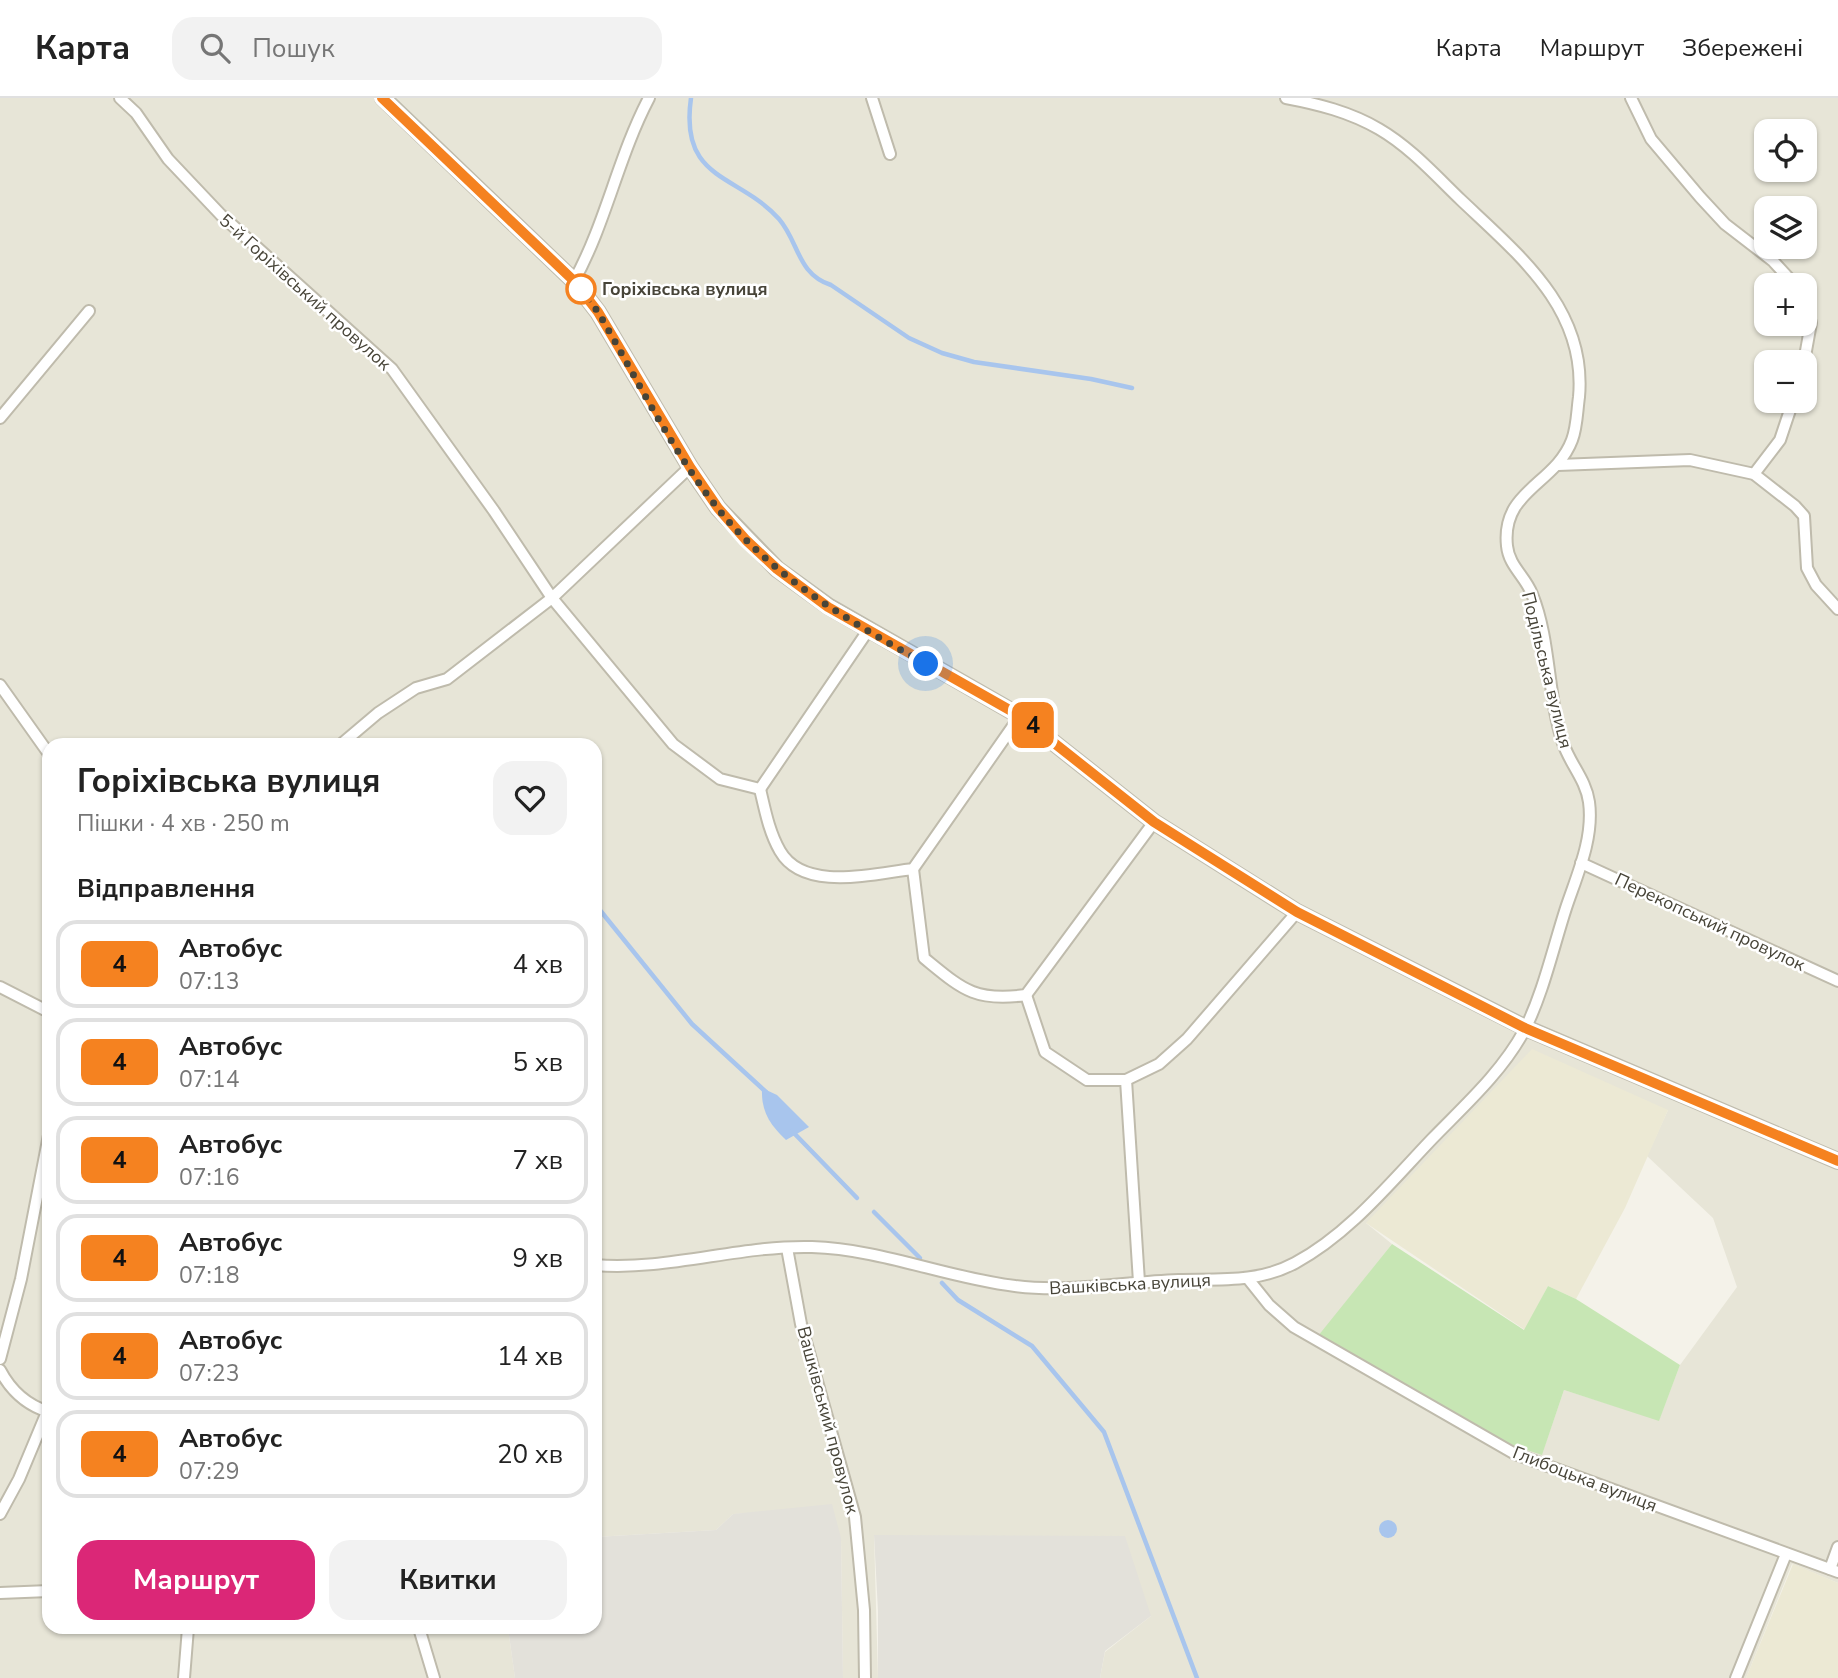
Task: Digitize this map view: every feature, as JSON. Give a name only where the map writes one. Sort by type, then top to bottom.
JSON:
[{"type":"street","name":"5-й Горіхівський провулок","points":[[120,98],[136,113],[168,159],[221,215],[392,369],[494,511],[552,598],[604,666],[673,744],[720,779],[760,789]]},
{"type":"street","points":[[383,98],[574,281],[598,312],[690,467],[746,540],[795,584],[867,632],[1020,716],[1154,822],[1297,912],[1525,1028],[1838,1161]]},
{"type":"street","points":[[574,281],[592,248],[628,145],[649,98]]},
{"type":"street","points":[[872,98],[890,154]]},
{"type":"street","name":"Подільська вулиця","points":[[1286,98],[1324,105],[1374,126],[1399,142],[1545,282],[1569,328],[1581,369],[1572,440],[1558,465],[1528,490],[1510,511],[1506,532],[1508,556],[1531,593],[1564,748],[1588,793],[1591,817],[1581,863],[1525,1028]]},
{"type":"street","points":[[1631,98],[1651,139],[1700,197],[1725,224],[1784,273]]},
{"type":"street","points":[[0,418],[89,311]]},
{"type":"street","points":[[1754,474],[1780,440],[1789,413]]},
{"type":"street","points":[[1558,465],[1690,460],[1754,474],[1796,506],[1804,516],[1807,568],[1816,585],[1838,610]]},
{"type":"street","points":[[348,738],[378,713],[416,688],[447,679],[552,598],[690,467]]},
{"type":"street","points":[[867,632],[760,789],[770,829],[781,853],[799,868],[829,877],[913,869]]},
{"type":"street","points":[[0,685],[42,744]]},
{"type":"street","points":[[1020,716],[913,869],[924,958],[962,989],[995,999],[1026,995],[1154,822]]},
{"type":"street","name":"Перекопський провулок","points":[[1581,863],[1838,981]]},
{"type":"street","points":[[1026,995],[1045,1052],[1087,1080],[1126,1080],[1159,1064],[1187,1039],[1297,912]]},
{"type":"street","points":[[0,987],[42,1008]]},
{"type":"street","name":"Вашківська вулиця","points":[[602,1265],[634,1266],[787,1248],[851,1250],[974,1280],[1022,1287],[1080,1289],[1139,1282],[1249,1280],[1293,1265],[1356,1218],[1501,1068],[1525,1028]]},
{"type":"street","points":[[1126,1080],[1139,1282]]},
{"type":"street","points":[[0,1359],[21,1279],[42,1171]]},
{"type":"street","name":"Вашківський провулок","points":[[787,1248],[801,1324],[855,1517],[864,1610],[865,1678]]},
{"type":"street","name":"Глибоцька вулиця","points":[[1249,1280],[1269,1305],[1294,1327],[1515,1454],[1834,1571]]},
{"type":"street","points":[[0,1370],[8,1385],[23,1400],[42,1409]]},
{"type":"street","points":[[0,1514],[42,1426]]},
{"type":"street","points":[[1834,1571],[1838,1547]]},
{"type":"street","points":[[1737,1678],[1786,1554]]},
{"type":"street","points":[[0,1593],[42,1591]]},
{"type":"street","points":[[184,1678],[188,1634]]},
{"type":"street","points":[[421,1634],[434,1678]]},
{"type":"shaded area","points":[[0,98],[1838,98],[1838,1583],[1792,1564],[1746,1678],[1100,1678],[1105,1652],[1151,1616],[874,1535],[878,1678],[843,1678],[841,1538],[765,1513],[733,1514],[716,1530],[602,1537],[602,738],[42,738],[42,1634],[509,1634],[515,1678],[0,1678]],"holes":[[[1668,1110],[1647,1156],[1713,1218],[1737,1287],[1680,1365],[1659,1420],[1564,1390],[1542,1454],[1319,1336],[1392,1244],[1366,1223]]]},
{"type":"shaded area","points":[[1532,1049],[1668,1110],[1625,1208],[1576,1299],[1548,1286],[1525,1330],[1366,1223]]},
{"type":"shaded area","points":[[832,1504],[841,1538],[843,1678],[515,1678],[509,1634],[602,1634],[602,1537],[716,1530],[733,1514]]},
{"type":"shaded area","points":[[874,1535],[1125,1536],[1151,1616],[1105,1651],[1100,1678],[878,1678]]},
{"type":"shaded area","points":[[1793,1564],[1838,1583],[1838,1678],[1746,1678]]},
{"type":"green space","points":[[1392,1244],[1524,1330],[1548,1286],[1576,1299],[1680,1365],[1659,1421],[1564,1390],[1542,1455],[1512,1445],[1455,1418],[1318,1336]]},
{"type":"water","points":[[762,1088],[777,1095],[809,1127],[786,1140],[767,1117]]},
{"type":"water","points":[[1388,1520],[1394,1523],[1397,1529],[1394,1535],[1388,1538],[1382,1535],[1379,1529],[1382,1523]]},
{"type":"waterway","points":[[691,98],[690,125],[694,146],[703,161],[715,173],[763,204],[779,219],[805,265],[820,280],[909,338],[942,353],[974,362],[1091,379],[1132,388]]},
{"type":"waterway","points":[[602,913],[692,1024],[766,1092]]},
{"type":"waterway","points":[[792,1131],[857,1198]]},
{"type":"waterway","points":[[874,1212],[920,1258]]},
{"type":"waterway","points":[[942,1283],[958,1300],[1032,1346],[1104,1432],[1197,1678]]},
{"type":"bus line","name":"4","points":[[382,98],[574,281],[598,312],[690,467],[718,508],[746,540],[795,584],[867,632],[1020,716],[1154,822],[1297,912],[1525,1028],[1838,1161]]},
{"type":"place","name":"Горіхівська вулиця","points":[[581,289]]},
{"type":"route","points":[[581,289],[598,312],[690,467],[730,523],[795,584],[867,632],[926,664]]}]
